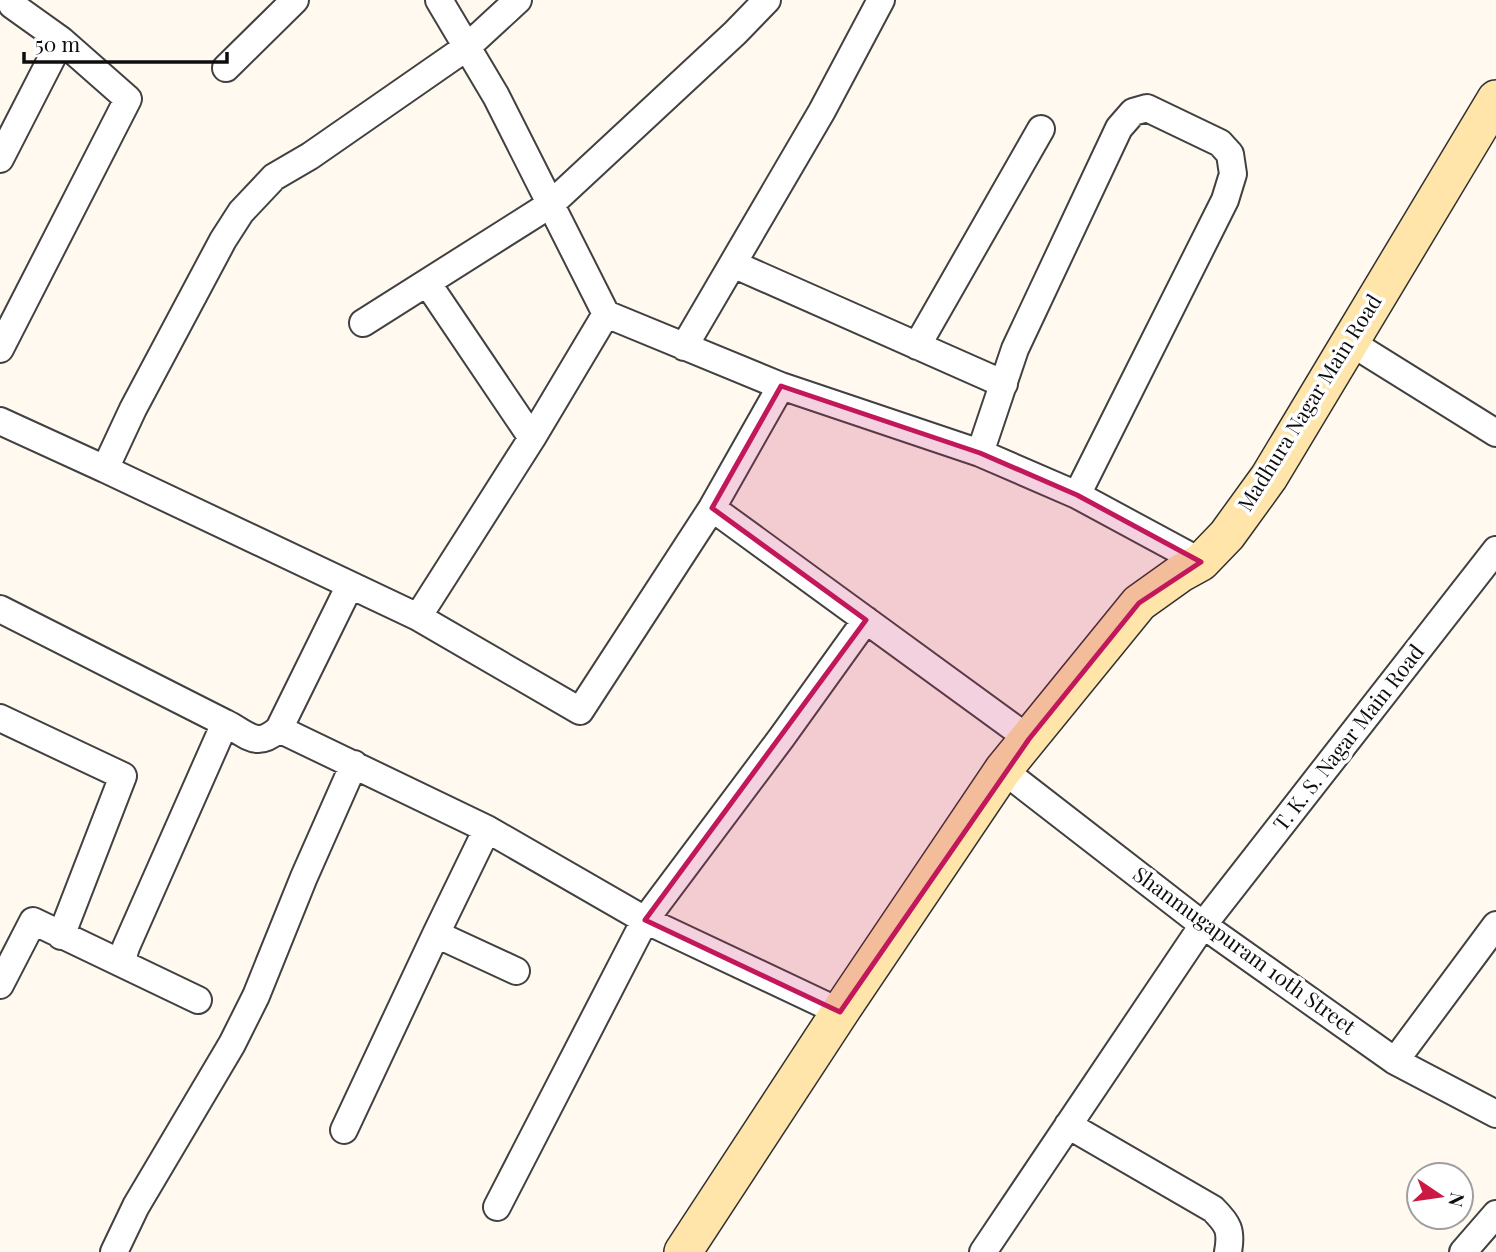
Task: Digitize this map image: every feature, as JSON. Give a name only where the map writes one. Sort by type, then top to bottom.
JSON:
[{"type":"street","points":[[226,68],[295,0]]},
{"type":"street","points":[[439,0],[496,96],[606,314],[781,386],[980,453],[1077,495],[1201,562]]},
{"type":"street","points":[[105,469],[133,409],[223,240],[241,212],[274,177],[310,156],[467,47],[519,0]]},
{"type":"street","points":[[363,323],[551,204],[767,0]]},
{"type":"street","points":[[684,347],[822,111],[881,0]]},
{"type":"street","points":[[0,349],[128,99],[61,40],[12,5]]},
{"type":"street","points":[[0,159],[61,40]]},
{"type":"street","name":"Madhura Nagar Main Road","points":[[683,1252],[1003,770],[1139,603],[1201,562],[1227,535],[1269,477],[1496,99]]},
{"type":"street","points":[[980,453],[1015,349],[1119,128],[1133,112],[1147,108],[1220,143],[1230,154],[1233,174],[1225,200],[1077,495]]},
{"type":"street","points":[[917,346],[1041,129]]},
{"type":"street","points":[[733,264],[1004,384]]},
{"type":"street","points":[[428,284],[533,438]]},
{"type":"street","points":[[418,617],[533,438],[606,314]]},
{"type":"street","points":[[1350,342],[1496,433]]},
{"type":"street","points":[[0,421],[418,617],[580,711],[712,508],[781,386]]},
{"type":"street","points":[[712,508],[1028,739]]},
{"type":"street","name":"T. K. S. Nagar Main Road","points":[[983,1252],[1203,925],[1496,550]]},
{"type":"street","points":[[0,609],[258,740],[268,739],[279,729],[350,585]]},
{"type":"street","points":[[497,1206],[645,920],[866,620]]},
{"type":"street","points":[[0,718],[123,776],[61,936]]},
{"type":"street","points":[[121,963],[225,723]]},
{"type":"street","points":[[279,729],[487,829],[645,920],[840,1012]]},
{"type":"street","points":[[114,1252],[136,1206],[232,1044],[256,996],[354,764]]},
{"type":"street","name":"Shanmugapuram 10th Street","points":[[1003,770],[1203,925],[1395,1061],[1496,1114]]},
{"type":"street","points":[[344,1130],[487,829]]},
{"type":"street","points":[[0,985],[33,921],[198,1000]]},
{"type":"street","points":[[1395,1061],[1496,925]]},
{"type":"street","points":[[436,933],[516,971]]},
{"type":"street","points":[[1068,1125],[1213,1209],[1226,1222],[1230,1236],[1228,1252]]},
{"type":"street","points":[[1462,1252],[1496,1214]]},
{"type":"highlighted area","points":[[781,386],[980,453],[1077,495],[1201,562],[1139,603],[1029,739],[840,1012],[645,920],[866,620],[712,508]]}]
